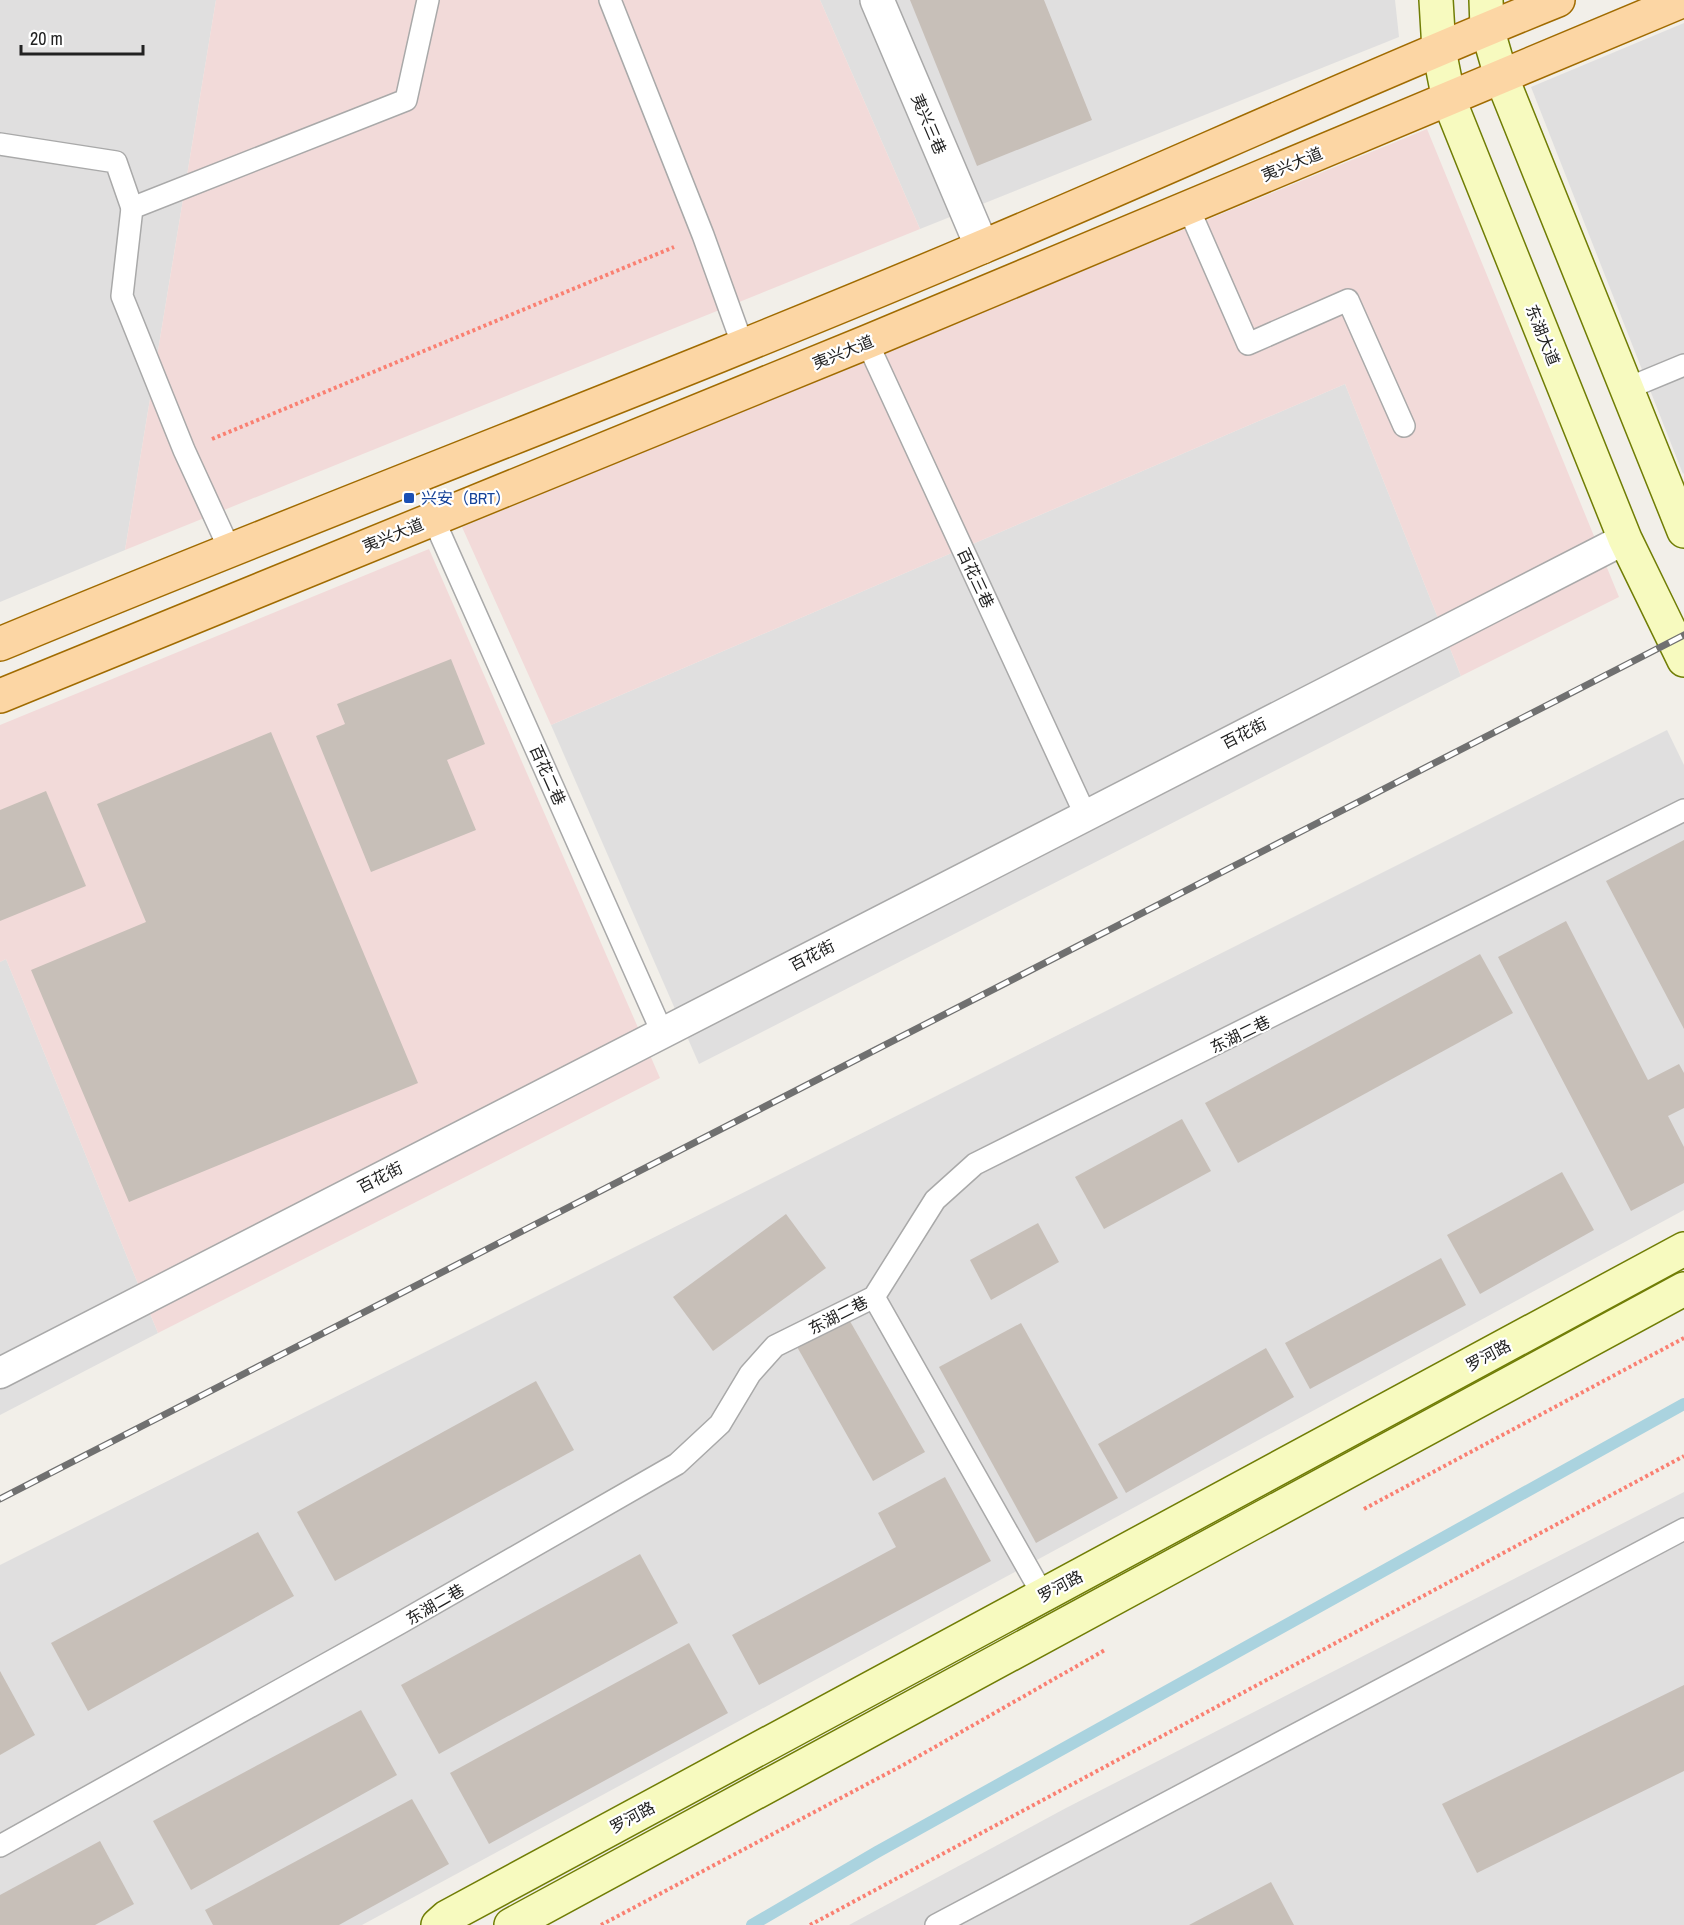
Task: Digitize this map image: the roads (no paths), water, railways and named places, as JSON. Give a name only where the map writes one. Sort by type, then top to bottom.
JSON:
[{"type":"main road","name":"东湖大道","points":[[1436,0],[1439,50],[1449,100],[1625,539],[1684,660]]},
{"type":"main road","points":[[0,644],[229,548],[743,346],[981,248],[1439,50],[1486,14],[1558,0]]},
{"type":"main road","name":"夷兴大道","points":[[0,696],[867,342],[1684,0]]},
{"type":"main road","points":[[1486,14],[1501,76],[1626,389],[1681,519]]},
{"type":"main road","name":"罗河路","points":[[438,1925],[447,1917],[1684,1250]]},
{"type":"main road","points":[[511,1925],[1684,1289]]},
{"type":"street","name":"夷兴三巷","points":[[877,0],[981,248]]},
{"type":"street","name":"百花街","points":[[0,1373],[1085,814],[1625,539]]},
{"type":"lane","points":[[132,208],[406,100],[428,0]]},
{"type":"lane","points":[[610,0],[703,235],[743,346]]},
{"type":"lane","points":[[0,144],[116,162],[132,208],[122,296],[184,450],[229,548]]},
{"type":"lane","points":[[1188,207],[1248,344],[1348,300],[1404,426]]},
{"type":"lane","name":"百花三巷","points":[[867,342],[1085,814]]},
{"type":"lane","points":[[1626,389],[1684,364]]},
{"type":"lane","name":"百花二巷","points":[[433,518],[662,1032]]},
{"type":"lane","name":"东湖二巷","points":[[0,1845],[400,1623],[677,1464],[720,1424],[750,1374],[775,1346],[874,1297],[935,1200],[975,1164],[1684,810]]},
{"type":"lane","points":[[874,1297],[1043,1595]]},
{"type":"lane","points":[[936,1925],[1684,1529]]},
{"type":"waterway","points":[[752,1925],[877,1852],[1684,1404]]},
{"type":"railway","points":[[0,1499],[1684,635]]},
{"type":"place","name":"兴安（BRT）","points":[[409,498]]}]
